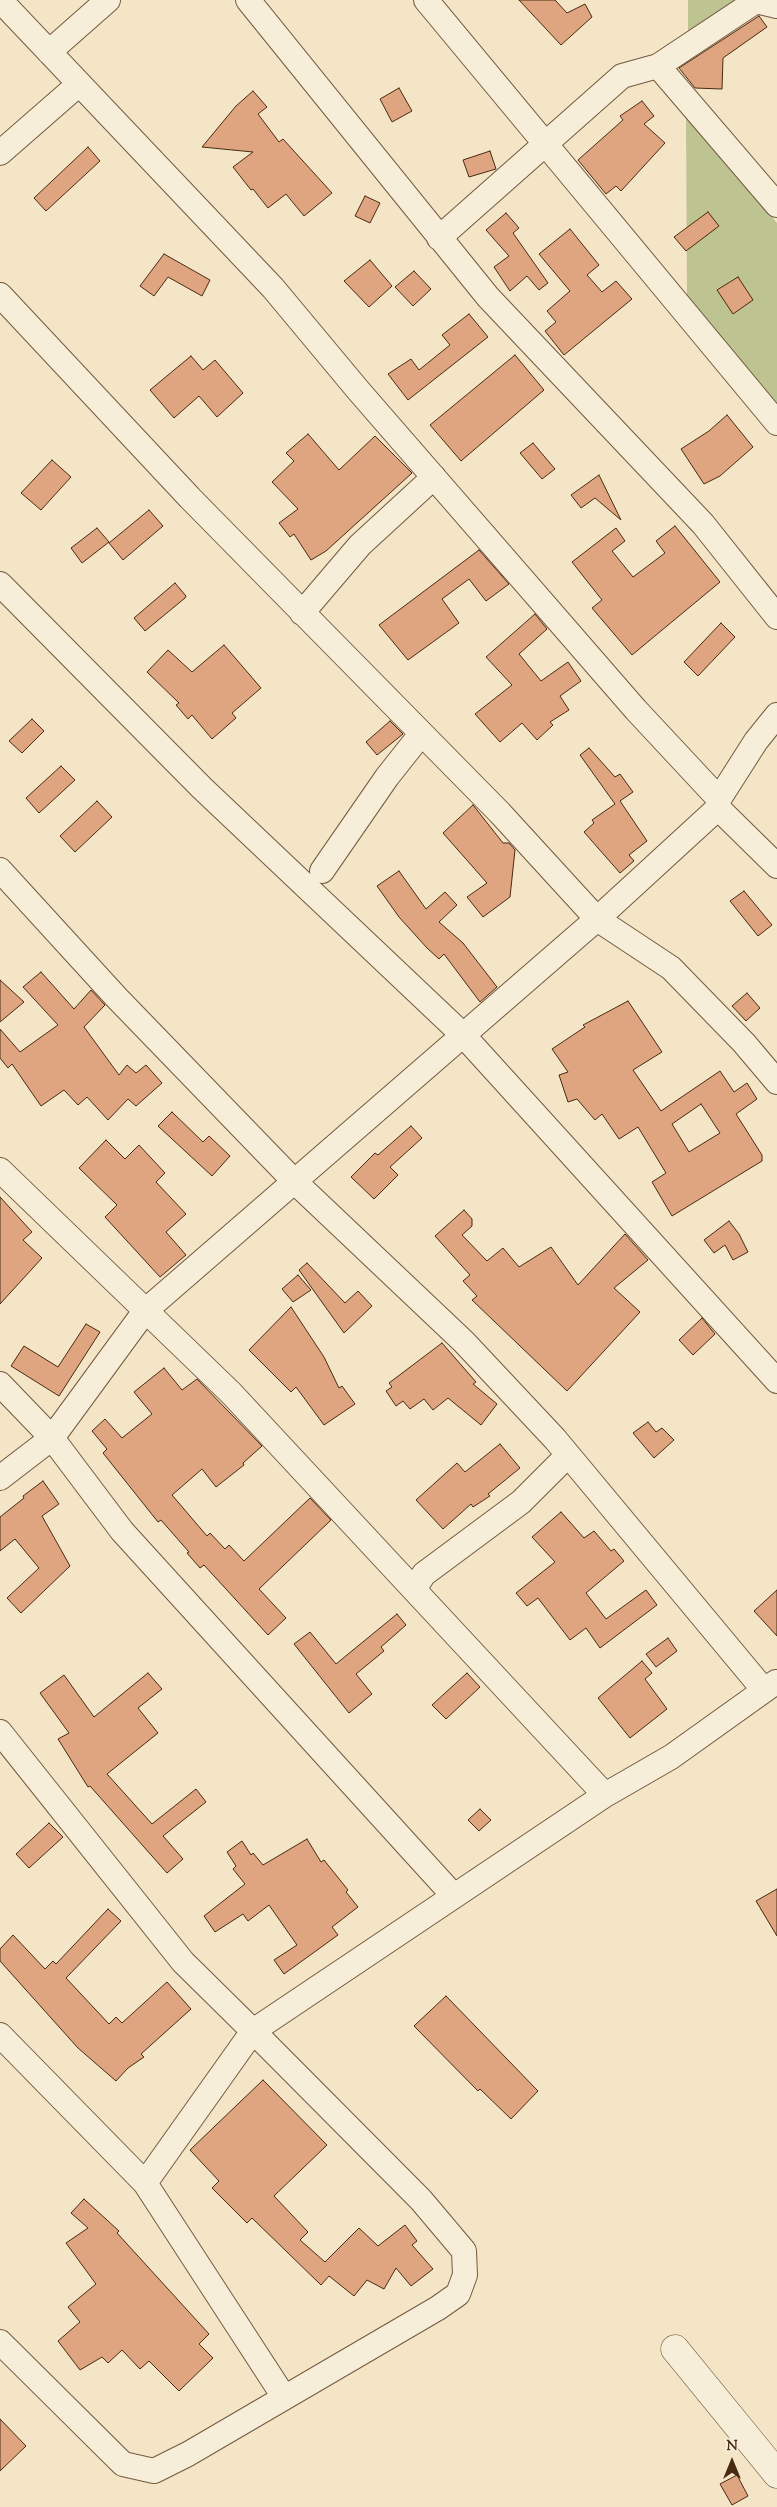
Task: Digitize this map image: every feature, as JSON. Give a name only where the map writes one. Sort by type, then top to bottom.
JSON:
[{"type":"street","points":[[0,0],[273,288],[636,710],[718,803],[777,866]]},
{"type":"street","points":[[49,52],[108,0]]},
{"type":"street","points":[[248,0],[488,297],[703,524],[777,617]]},
{"type":"street","points":[[426,0],[777,423]]},
{"type":"street","points":[[439,238],[622,76],[658,66],[756,1],[777,6]]},
{"type":"street","points":[[658,66],[777,205]]},
{"type":"street","points":[[0,153],[79,84]]},
{"type":"street","points":[[0,295],[190,498],[500,813],[597,919],[671,968],[744,1043],[777,1082]]},
{"type":"street","points":[[302,613],[360,545],[434,477]]},
{"type":"street","points":[[0,584],[202,788],[464,1036],[777,1381]]},
{"type":"street","points":[[0,1478],[52,1438],[145,1310],[597,919],[718,803],[756,741],[777,715]]},
{"type":"street","points":[[322,871],[387,777],[421,734]]},
{"type":"street","points":[[0,870],[117,998],[294,1180],[464,1342],[568,1455],[770,1685],[671,1757],[605,1795],[253,2031],[145,2183]]},
{"type":"street","points":[[0,1170],[231,1394],[605,1795]]},
{"type":"street","points":[[0,1384],[52,1438],[122,1531],[454,1895]]},
{"type":"street","points":[[414,1589],[424,1574],[521,1502],[568,1455]]},
{"type":"street","points":[[0,1732],[183,1962],[421,2200],[464,2251],[465,2275],[458,2294],[438,2308],[188,2454],[154,2471],[123,2464],[0,2342]]},
{"type":"street","points":[[0,2035],[145,2183],[284,2397]]},
{"type":"street","points":[[675,2349],[777,2474]]},
{"type":"green space","points":[[688,0],[777,0],[688,36]]},
{"type":"green space","points":[[686,114],[777,223],[777,413],[687,305]]},
{"type":"building","points":[[519,0],[555,0],[567,13],[585,4],[592,17],[561,45]]},
{"type":"building","points":[[759,16],[767,27],[723,58],[722,89],[695,88],[679,68]]},
{"type":"building","points":[[399,88],[412,111],[392,122],[380,99]]},
{"type":"building","points":[[253,91],[267,107],[258,114],[279,142],[283,139],[332,193],[304,216],[286,194],[268,208],[253,189],[251,190],[233,167],[253,152],[202,147],[236,106]]},
{"type":"building","points":[[642,101],[654,116],[644,124],[665,143],[621,191],[616,186],[606,194],[578,160],[623,120],[620,116]]},
{"type":"building","points":[[88,147],[100,161],[46,211],[34,198]]},
{"type":"building","points":[[490,151],[496,169],[469,177],[463,160]]},
{"type":"building","points":[[365,196],[380,203],[370,223],[355,216]]},
{"type":"building","points":[[708,212],[719,226],[686,251],[674,237]]},
{"type":"building","points":[[506,213],[519,228],[513,233],[548,283],[539,290],[527,276],[510,291],[494,267],[509,256],[486,230]]},
{"type":"building","points":[[570,229],[599,265],[587,275],[602,292],[616,281],[632,299],[564,355],[545,331],[556,322],[547,311],[570,291],[539,254]]},
{"type":"building","points":[[164,254],[210,280],[202,296],[168,277],[154,296],[140,286]]},
{"type":"building","points":[[370,260],[392,286],[369,307],[344,281]]},
{"type":"building","points":[[414,271],[431,289],[413,306],[395,287]]},
{"type":"building","points":[[738,277],[753,300],[733,314],[717,290]]},
{"type":"building","points":[[469,314],[488,337],[408,400],[388,374],[411,359],[419,370],[450,345],[442,335]]},
{"type":"building","points":[[515,355],[544,390],[461,461],[430,425]]},
{"type":"building","points":[[191,356],[203,370],[215,360],[243,393],[217,417],[199,396],[174,418],[150,390]]},
{"type":"building","points":[[727,415],[753,447],[720,476],[704,484],[681,449],[709,431]]},
{"type":"building","points":[[308,434],[339,470],[375,436],[412,473],[326,551],[311,560],[294,534],[290,537],[279,523],[298,509],[272,482],[294,461],[286,453]]},
{"type":"building","points":[[533,443],[555,469],[542,479],[520,453]]},
{"type":"building","points":[[52,460],[71,477],[41,510],[21,493]]},
{"type":"building","points":[[599,475],[621,520],[595,498],[581,508],[571,495]]},
{"type":"building","points":[[149,510],[163,526],[123,560],[109,543]]},
{"type":"building","points":[[675,526],[720,582],[632,655],[592,608],[602,600],[572,562],[616,528],[625,541],[612,551],[633,577],[665,553],[656,541]]},
{"type":"building","points":[[97,528],[109,542],[82,563],[71,548]]},
{"type":"building","points":[[479,550],[509,584],[486,601],[469,579],[442,599],[459,623],[408,660],[379,625]]},
{"type":"building","points":[[175,583],[186,596],[185,598],[145,631],[134,618]]},
{"type":"building","points":[[535,614],[547,629],[519,654],[541,681],[568,662],[581,681],[560,696],[569,710],[550,722],[553,725],[537,740],[522,723],[500,742],[475,714],[512,685],[486,657]]},
{"type":"building","points":[[721,623],[735,637],[698,676],[684,662]]},
{"type":"building","points":[[224,645],[261,688],[232,713],[236,718],[212,739],[192,715],[188,719],[176,705],[179,703],[147,672],[168,650],[192,672]]},
{"type":"building","points":[[32,719],[44,731],[22,753],[9,741]]},
{"type":"building","points":[[390,721],[403,734],[377,755],[366,742]]},
{"type":"building","points":[[589,748],[615,777],[620,774],[633,792],[620,801],[647,841],[629,855],[634,861],[620,873],[584,832],[594,823],[592,820],[615,804],[580,755]]},
{"type":"building","points":[[61,766],[75,780],[39,813],[26,798]]},
{"type":"building","points":[[97,801],[112,817],[75,852],[60,836]]},
{"type":"building","points":[[473,805],[503,843],[509,843],[515,850],[510,897],[483,917],[467,897],[487,883],[443,833]]},
{"type":"building","points":[[399,871],[426,909],[445,892],[457,905],[439,922],[463,943],[497,987],[480,1002],[444,954],[439,959],[427,948],[399,917],[377,886]]},
{"type":"building","points":[[744,891],[772,925],[758,936],[730,901]]},
{"type":"building","points":[[41,972],[74,1009],[91,990],[105,1005],[84,1027],[119,1075],[127,1065],[136,1073],[146,1065],[162,1083],[136,1106],[128,1099],[108,1120],[87,1097],[78,1105],[64,1090],[41,1106],[12,1064],[8,1068],[0,1058],[0,1029],[20,1052],[58,1025],[23,987]]},
{"type":"building","points":[[0,980],[24,1002],[0,1022]]},
{"type":"building","points":[[747,993],[760,1008],[746,1021],[732,1006]]},
{"type":"building","points":[[628,1001],[662,1052],[633,1070],[661,1111],[720,1071],[734,1092],[747,1083],[757,1099],[736,1114],[762,1155],[762,1161],[672,1216],[652,1182],[666,1173],[638,1127],[619,1139],[602,1114],[595,1120],[577,1099],[568,1102],[559,1075],[568,1072],[552,1049],[585,1027],[583,1025]],"holes":[[[701,1104],[720,1133],[689,1152],[672,1124]]]},
{"type":"building","points":[[172,1112],[203,1142],[209,1136],[230,1156],[212,1176],[158,1126]]},
{"type":"building","points":[[411,1126],[422,1138],[390,1167],[398,1175],[374,1199],[351,1177],[375,1153],[378,1155]]},
{"type":"building","points":[[106,1140],[125,1159],[139,1145],[165,1173],[156,1182],[186,1214],[166,1232],[186,1255],[160,1277],[105,1217],[117,1205],[79,1168]]},
{"type":"building","points":[[0,1197],[32,1232],[23,1240],[42,1258],[0,1304]]},
{"type":"building","points":[[464,1210],[472,1219],[472,1226],[462,1235],[487,1261],[503,1248],[519,1267],[551,1247],[578,1285],[625,1234],[648,1260],[614,1288],[640,1312],[567,1391],[472,1300],[477,1296],[463,1281],[470,1275],[435,1236]]},
{"type":"building","points":[[729,1221],[739,1234],[748,1252],[733,1260],[725,1245],[714,1253],[704,1240]]},
{"type":"building","points":[[307,1263],[345,1303],[358,1291],[372,1306],[344,1333],[299,1270]]},
{"type":"building","points":[[298,1275],[311,1290],[293,1302],[282,1289]]},
{"type":"building","points":[[291,1307],[324,1357],[339,1388],[342,1386],[355,1404],[324,1425],[296,1387],[291,1392],[249,1350]]},
{"type":"building","points":[[702,1318],[715,1334],[693,1355],[679,1340]]},
{"type":"building","points":[[86,1324],[100,1332],[59,1396],[11,1366],[24,1346],[58,1367]]},
{"type":"building","points":[[442,1343],[476,1382],[473,1384],[497,1404],[481,1425],[448,1398],[433,1410],[424,1399],[410,1409],[403,1401],[396,1406],[386,1391],[392,1387],[389,1383]]},
{"type":"building","points":[[164,1368],[182,1390],[197,1379],[262,1446],[243,1463],[244,1465],[216,1487],[202,1469],[172,1495],[207,1536],[210,1533],[225,1549],[229,1545],[244,1561],[310,1498],[331,1520],[259,1589],[286,1618],[268,1635],[204,1565],[200,1568],[187,1553],[189,1552],[161,1520],[158,1522],[103,1453],[107,1449],[92,1431],[105,1419],[122,1438],[152,1414],[134,1392]]},
{"type":"building","points":[[648,1422],[656,1432],[662,1428],[674,1440],[654,1458],[633,1433]]},
{"type":"building","points":[[500,1444],[520,1468],[488,1494],[490,1496],[473,1507],[471,1504],[443,1529],[416,1500],[457,1463],[465,1472]]},
{"type":"building","points":[[43,1481],[59,1504],[42,1516],[70,1566],[21,1613],[7,1598],[39,1568],[15,1539],[0,1551],[0,1517]]},
{"type":"building","points":[[561,1512],[584,1538],[594,1531],[611,1551],[614,1549],[624,1561],[586,1593],[606,1619],[646,1590],[657,1605],[600,1648],[586,1628],[570,1640],[538,1598],[527,1606],[516,1593],[555,1562],[532,1537]]},
{"type":"building","points":[[777,1590],[777,1636],[754,1611]]},
{"type":"building","points":[[397,1614],[406,1625],[381,1647],[384,1651],[356,1674],[372,1694],[349,1713],[294,1644],[310,1632],[336,1664]]},
{"type":"building","points":[[668,1638],[677,1651],[656,1667],[646,1654]]},
{"type":"building","points":[[642,1661],[652,1673],[645,1679],[667,1709],[630,1738],[598,1698]]},
{"type":"building","points":[[148,1673],[162,1689],[138,1708],[158,1733],[107,1774],[152,1824],[196,1789],[206,1802],[163,1836],[183,1859],[167,1873],[90,1786],[88,1787],[58,1739],[69,1733],[40,1693],[64,1675],[94,1717]]},
{"type":"building","points":[[467,1673],[480,1687],[446,1719],[432,1705]]},
{"type":"building","points":[[480,1809],[491,1820],[479,1831],[468,1820]]},
{"type":"building","points":[[49,1823],[63,1837],[29,1868],[16,1854]]},
{"type":"building","points":[[307,1839],[321,1862],[324,1860],[348,1890],[346,1892],[358,1907],[332,1927],[338,1935],[284,1974],[274,1960],[297,1945],[269,1905],[248,1921],[243,1914],[215,1932],[204,1916],[245,1884],[233,1869],[236,1866],[227,1852],[242,1841],[251,1855],[253,1853],[263,1865]]},
{"type":"building","points":[[777,1889],[777,1936],[756,1901]]},
{"type":"building","points":[[108,1909],[121,1921],[66,1978],[109,2024],[116,2017],[122,2023],[167,1982],[191,2009],[141,2054],[144,2057],[128,2068],[116,2081],[78,2048],[0,1961],[0,1949],[13,1935],[45,1969],[53,1961],[56,1964]]},
{"type":"building","points":[[446,1996],[538,2091],[511,2119],[480,2089],[478,2091],[414,2026]]},
{"type":"building","points":[[263,2080],[327,2145],[274,2196],[308,2232],[300,2240],[325,2262],[359,2228],[378,2246],[405,2225],[417,2241],[412,2245],[433,2269],[411,2286],[396,2268],[384,2289],[367,2280],[354,2296],[329,2276],[321,2285],[252,2218],[247,2223],[212,2188],[219,2181],[190,2150]]},
{"type":"building","points":[[84,2199],[119,2231],[117,2233],[209,2334],[199,2344],[213,2358],[179,2391],[149,2361],[140,2369],[122,2350],[108,2363],[102,2357],[80,2370],[58,2341],[80,2322],[68,2307],[96,2284],[66,2243],[88,2228],[71,2213]]},
{"type":"building","points":[[0,2419],[26,2446],[0,2471]]},
{"type":"building","points":[[737,2475],[748,2496],[732,2505],[720,2484]]}]
